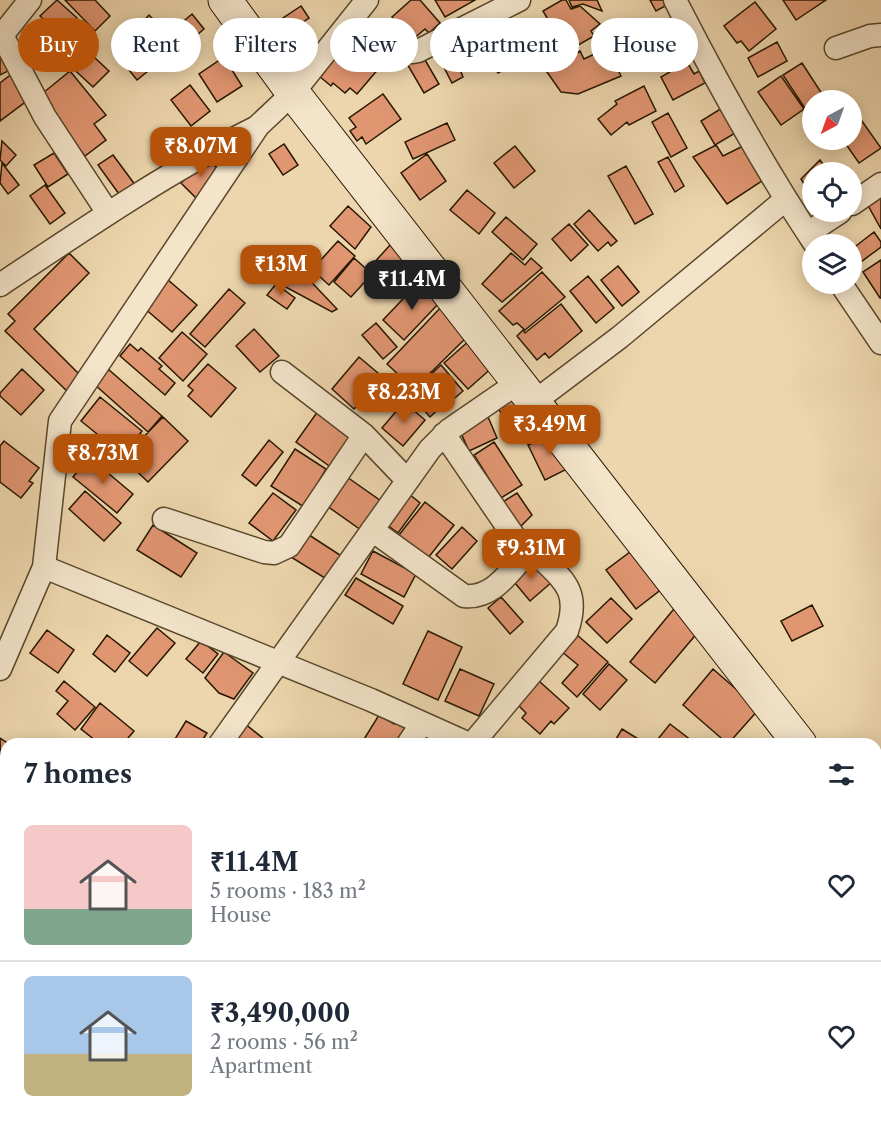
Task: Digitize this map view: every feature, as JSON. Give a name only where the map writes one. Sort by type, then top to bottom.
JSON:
[{"type":"main road","points":[[225,0],[293,93],[795,738]]},
{"type":"street","points":[[30,0],[1,38],[45,117],[108,213]]},
{"type":"street","points":[[354,18],[367,0]]},
{"type":"street","points":[[418,51],[492,6],[519,0]]},
{"type":"street","points":[[675,0],[711,70],[785,200],[809,234]]},
{"type":"street","points":[[836,48],[870,36],[881,35]]},
{"type":"street","points":[[0,669],[44,567],[60,421],[258,126],[293,93],[330,48]]},
{"type":"street","points":[[0,285],[108,213],[219,146],[258,126]]},
{"type":"street","points":[[862,197],[881,184]]},
{"type":"street","points":[[224,738],[406,479],[444,434],[526,392],[620,337],[785,200]]},
{"type":"street","points":[[817,234],[830,222]]},
{"type":"street","points":[[849,294],[877,330]]},
{"type":"street","points":[[282,372],[364,435],[406,479]]},
{"type":"street","points":[[444,434],[526,554]]},
{"type":"street","points":[[164,519],[264,552],[282,550],[289,546],[364,435]]},
{"type":"street","points":[[372,530],[464,596],[482,595],[494,589],[526,554],[537,553],[563,580],[573,598],[572,615],[560,641],[475,738]]},
{"type":"street","points":[[44,567],[278,662],[456,738]]},
{"type":"street","points":[[412,738],[422,723]]},
{"type":"building","points":[[57,0],[77,18],[42,18],[40,16]]},
{"type":"building","points":[[65,0],[95,0],[110,16],[99,27],[99,18],[82,18]]},
{"type":"building","points":[[411,0],[420,0],[436,18],[430,18],[430,32],[425,29],[418,35],[418,18],[392,17]]},
{"type":"building","points":[[435,0],[475,0],[445,17]]},
{"type":"building","points":[[562,0],[566,0],[571,9],[580,6],[593,18],[591,18],[591,38],[579,45],[579,18],[547,18],[543,11]]},
{"type":"building","points":[[569,0],[597,0],[602,11],[583,4],[572,7]]},
{"type":"building","points":[[650,0],[667,0],[669,4],[656,11]]},
{"type":"building","points":[[783,0],[826,0],[796,20]]},
{"type":"building","points":[[755,2],[776,29],[749,51],[741,41],[737,43],[724,26]]},
{"type":"building","points":[[301,6],[309,18],[283,18]]},
{"type":"building","points":[[777,42],[787,61],[758,77],[748,58]]},
{"type":"building","points":[[580,51],[584,59],[591,56],[591,72],[619,72],[621,76],[578,94],[561,92],[547,72],[579,72]]},
{"type":"building","points":[[421,53],[439,84],[424,93],[412,72],[418,72],[418,55]]},
{"type":"building","points":[[0,55],[8,71],[0,75]]},
{"type":"building","points":[[99,62],[109,71],[93,87],[77,72],[99,72]]},
{"type":"building","points":[[330,63],[330,72],[376,72],[357,94],[350,88],[345,93],[333,83],[331,86],[319,76]]},
{"type":"building","points":[[802,63],[820,90],[802,90],[802,104],[783,75]]},
{"type":"building","points":[[213,64],[213,72],[233,72],[242,86],[217,102],[199,74]]},
{"type":"building","points":[[699,71],[705,83],[673,100],[661,77],[670,72],[693,72],[694,74]]},
{"type":"building","points":[[71,72],[106,115],[94,124],[106,140],[85,156],[38,97]]},
{"type":"building","points":[[131,72],[147,72],[137,80]]},
{"type":"building","points":[[446,72],[461,72],[463,77],[452,83]]},
{"type":"building","points":[[13,73],[32,97],[0,121],[0,83]]},
{"type":"building","points":[[781,76],[802,106],[802,110],[781,125],[758,92]]},
{"type":"building","points":[[190,85],[210,111],[191,126],[171,100]]},
{"type":"building","points":[[644,86],[656,111],[629,125],[627,122],[611,135],[598,119],[617,104],[615,101]]},
{"type":"building","points":[[383,94],[401,119],[366,144],[362,137],[357,141],[350,131],[356,127],[349,118]]},
{"type":"building","points":[[722,108],[737,132],[715,145],[701,121]]},
{"type":"building","points":[[668,113],[687,148],[671,157],[652,122]]},
{"type":"building","points":[[862,121],[881,148],[858,162],[850,150],[862,150]]},
{"type":"building","points":[[447,123],[455,140],[413,159],[405,142]]},
{"type":"building","points":[[2,141],[16,155],[6,166],[0,160]]},
{"type":"building","points":[[284,144],[298,165],[283,175],[269,154]]},
{"type":"building","points":[[716,145],[723,156],[743,146],[765,179],[727,204],[693,157]]},
{"type":"building","points":[[515,146],[535,171],[514,188],[494,163]]},
{"type":"building","points":[[54,153],[68,174],[48,187],[34,165]]},
{"type":"building","points":[[427,154],[446,181],[420,200],[401,173]]},
{"type":"building","points":[[113,155],[136,186],[119,194],[98,165]]},
{"type":"building","points":[[668,157],[684,186],[675,192],[658,162]]},
{"type":"building","points":[[207,158],[222,173],[196,198],[181,183]]},
{"type":"building","points":[[2,163],[19,185],[8,194],[0,183]]},
{"type":"building","points":[[626,166],[653,214],[635,224],[608,176]]},
{"type":"building","points":[[45,185],[65,213],[50,224],[30,196]]},
{"type":"building","points":[[467,190],[495,213],[479,234],[450,210]]},
{"type":"building","points":[[881,191],[881,229],[865,200]]},
{"type":"building","points":[[348,206],[371,227],[355,249],[330,226]]},
{"type":"building","points":[[589,210],[617,241],[611,246],[608,242],[598,251],[574,224]]},
{"type":"building","points":[[506,217],[537,244],[523,260],[492,232]]},
{"type":"building","points":[[569,224],[588,245],[571,261],[552,239]]},
{"type":"building","points":[[874,232],[881,242],[881,247],[862,261],[862,241]]},
{"type":"building","points":[[338,241],[355,256],[329,285],[319,276],[315,281],[308,274]]},
{"type":"building","points":[[391,244],[409,261],[389,283],[371,266]]},
{"type":"building","points":[[69,253],[89,273],[34,329],[84,379],[70,394],[5,331],[15,321],[8,314]]},
{"type":"building","points":[[511,253],[525,265],[531,258],[542,268],[502,302],[482,284]]},
{"type":"building","points":[[354,258],[372,274],[351,297],[334,282]]},
{"type":"building","points":[[881,260],[881,298],[880,298],[863,272]]},
{"type":"building","points":[[618,266],[639,292],[622,306],[601,280]]},
{"type":"building","points":[[299,269],[337,309],[332,312],[282,285]]},
{"type":"building","points":[[542,272],[565,297],[525,330],[517,323],[513,325],[499,311]]},
{"type":"building","points":[[588,276],[614,308],[596,323],[570,291]]},
{"type":"building","points":[[167,279],[197,305],[172,332],[143,307]]},
{"type":"building","points":[[420,281],[441,301],[404,340],[383,320]]},
{"type":"building","points":[[276,284],[295,298],[287,309],[267,295]]},
{"type":"building","points":[[229,289],[245,303],[205,347],[190,334]]},
{"type":"building","points":[[444,304],[473,331],[414,389],[387,364]]},
{"type":"building","points":[[561,304],[582,331],[549,358],[545,353],[537,360],[517,336],[523,330],[525,333]]},
{"type":"building","points":[[376,323],[397,347],[383,359],[362,335]]},
{"type":"building","points":[[254,329],[279,356],[260,372],[236,346]]},
{"type":"building","points":[[182,332],[207,354],[183,381],[159,358]]},
{"type":"building","points":[[470,340],[494,366],[468,389],[444,363]]},
{"type":"building","points":[[130,344],[138,351],[141,348],[162,366],[159,369],[175,383],[165,395],[120,356]]},
{"type":"building","points":[[359,357],[378,373],[358,396],[362,400],[354,409],[332,389]]},
{"type":"building","points":[[208,364],[236,388],[211,417],[188,396],[193,390],[188,386]]},
{"type":"building","points":[[441,365],[463,391],[449,403],[447,401],[430,417],[410,394]]},
{"type":"building","points":[[22,369],[44,390],[21,415],[0,396],[0,393]]},
{"type":"building","points":[[108,369],[162,416],[148,432],[94,384]]},
{"type":"building","points":[[519,390],[532,420],[510,434],[495,400]]},
{"type":"building","points":[[100,397],[142,431],[123,455],[81,421]]},
{"type":"building","points":[[404,402],[425,420],[403,446],[382,428]]},
{"type":"building","points":[[318,411],[353,437],[332,468],[296,442]]},
{"type":"building","points":[[486,412],[497,438],[469,451],[457,424]]},
{"type":"building","points":[[163,417],[188,441],[148,482],[123,458]]},
{"type":"building","points":[[547,430],[573,460],[565,470],[545,480],[528,445],[540,440]]},
{"type":"building","points":[[269,440],[283,452],[256,486],[242,475]]},
{"type":"building","points":[[4,441],[39,468],[29,481],[33,483],[21,498],[0,482],[0,446]]},
{"type":"building","points":[[494,442],[522,485],[501,498],[474,455]]},
{"type":"building","points":[[295,449],[326,469],[304,507],[271,486]]},
{"type":"building","points":[[89,457],[133,494],[117,513],[73,477]]},
{"type":"building","points":[[347,477],[381,501],[361,530],[327,506]]},
{"type":"building","points":[[85,491],[121,523],[104,541],[69,509]]},
{"type":"building","points":[[273,493],[296,510],[273,541],[249,523]]},
{"type":"building","points":[[517,493],[532,515],[518,529],[501,503]]},
{"type":"building","points":[[409,494],[420,503],[398,533],[386,524]]},
{"type":"building","points":[[425,502],[454,525],[428,558],[399,535]]},
{"type":"building","points":[[153,525],[197,553],[181,577],[137,550]]},
{"type":"building","points":[[462,527],[477,541],[452,569],[436,555]]},
{"type":"building","points":[[306,533],[343,557],[328,580],[291,557]]},
{"type":"building","points":[[634,549],[663,588],[636,609],[606,570]]},
{"type":"building","points":[[373,551],[416,574],[404,597],[361,574]]},
{"type":"building","points":[[532,559],[552,582],[530,601],[510,577]]},
{"type":"building","points":[[356,578],[403,606],[393,624],[345,595]]},
{"type":"building","points":[[501,597],[523,622],[510,634],[488,608]]},
{"type":"building","points":[[611,598],[632,619],[607,643],[586,622]]},
{"type":"building","points":[[678,604],[704,625],[655,683],[630,662]]},
{"type":"building","points":[[812,605],[823,626],[792,641],[781,621]]},
{"type":"building","points":[[157,628],[175,643],[147,676],[129,661]]},
{"type":"building","points":[[47,630],[74,650],[58,673],[30,653]]},
{"type":"building","points":[[428,631],[462,647],[438,700],[403,684]]},
{"type":"building","points":[[576,634],[608,662],[577,697],[562,683],[578,665],[561,651]]},
{"type":"building","points":[[107,635],[130,653],[115,672],[93,654]]},
{"type":"building","points":[[201,641],[218,654],[203,673],[186,659]]},
{"type":"building","points":[[224,652],[253,673],[234,699],[219,693],[205,678]]},
{"type":"building","points":[[609,664],[627,680],[600,710],[583,694]]},
{"type":"building","points":[[460,669],[494,684],[479,716],[445,701]]},
{"type":"building","points":[[713,669],[759,709],[733,738],[721,738],[683,705]]},
{"type":"building","points":[[64,681],[95,707],[75,730],[57,714],[68,701],[56,691]]},
{"type":"building","points":[[539,681],[569,708],[554,724],[551,721],[540,734],[522,718],[526,713],[518,705]]},
{"type":"building","points":[[100,703],[134,731],[128,738],[92,738],[81,729]]},
{"type":"building","points":[[379,715],[394,724],[398,718],[411,726],[404,738],[365,738]]},
{"type":"building","points":[[186,721],[207,733],[204,738],[176,738]]},
{"type":"building","points":[[244,723],[263,738],[234,738]]},
{"type":"building","points":[[670,724],[688,738],[659,738]]},
{"type":"building","points":[[622,729],[637,738],[617,738]]},
{"type":"building","points":[[429,730],[447,738],[422,738]]}]
